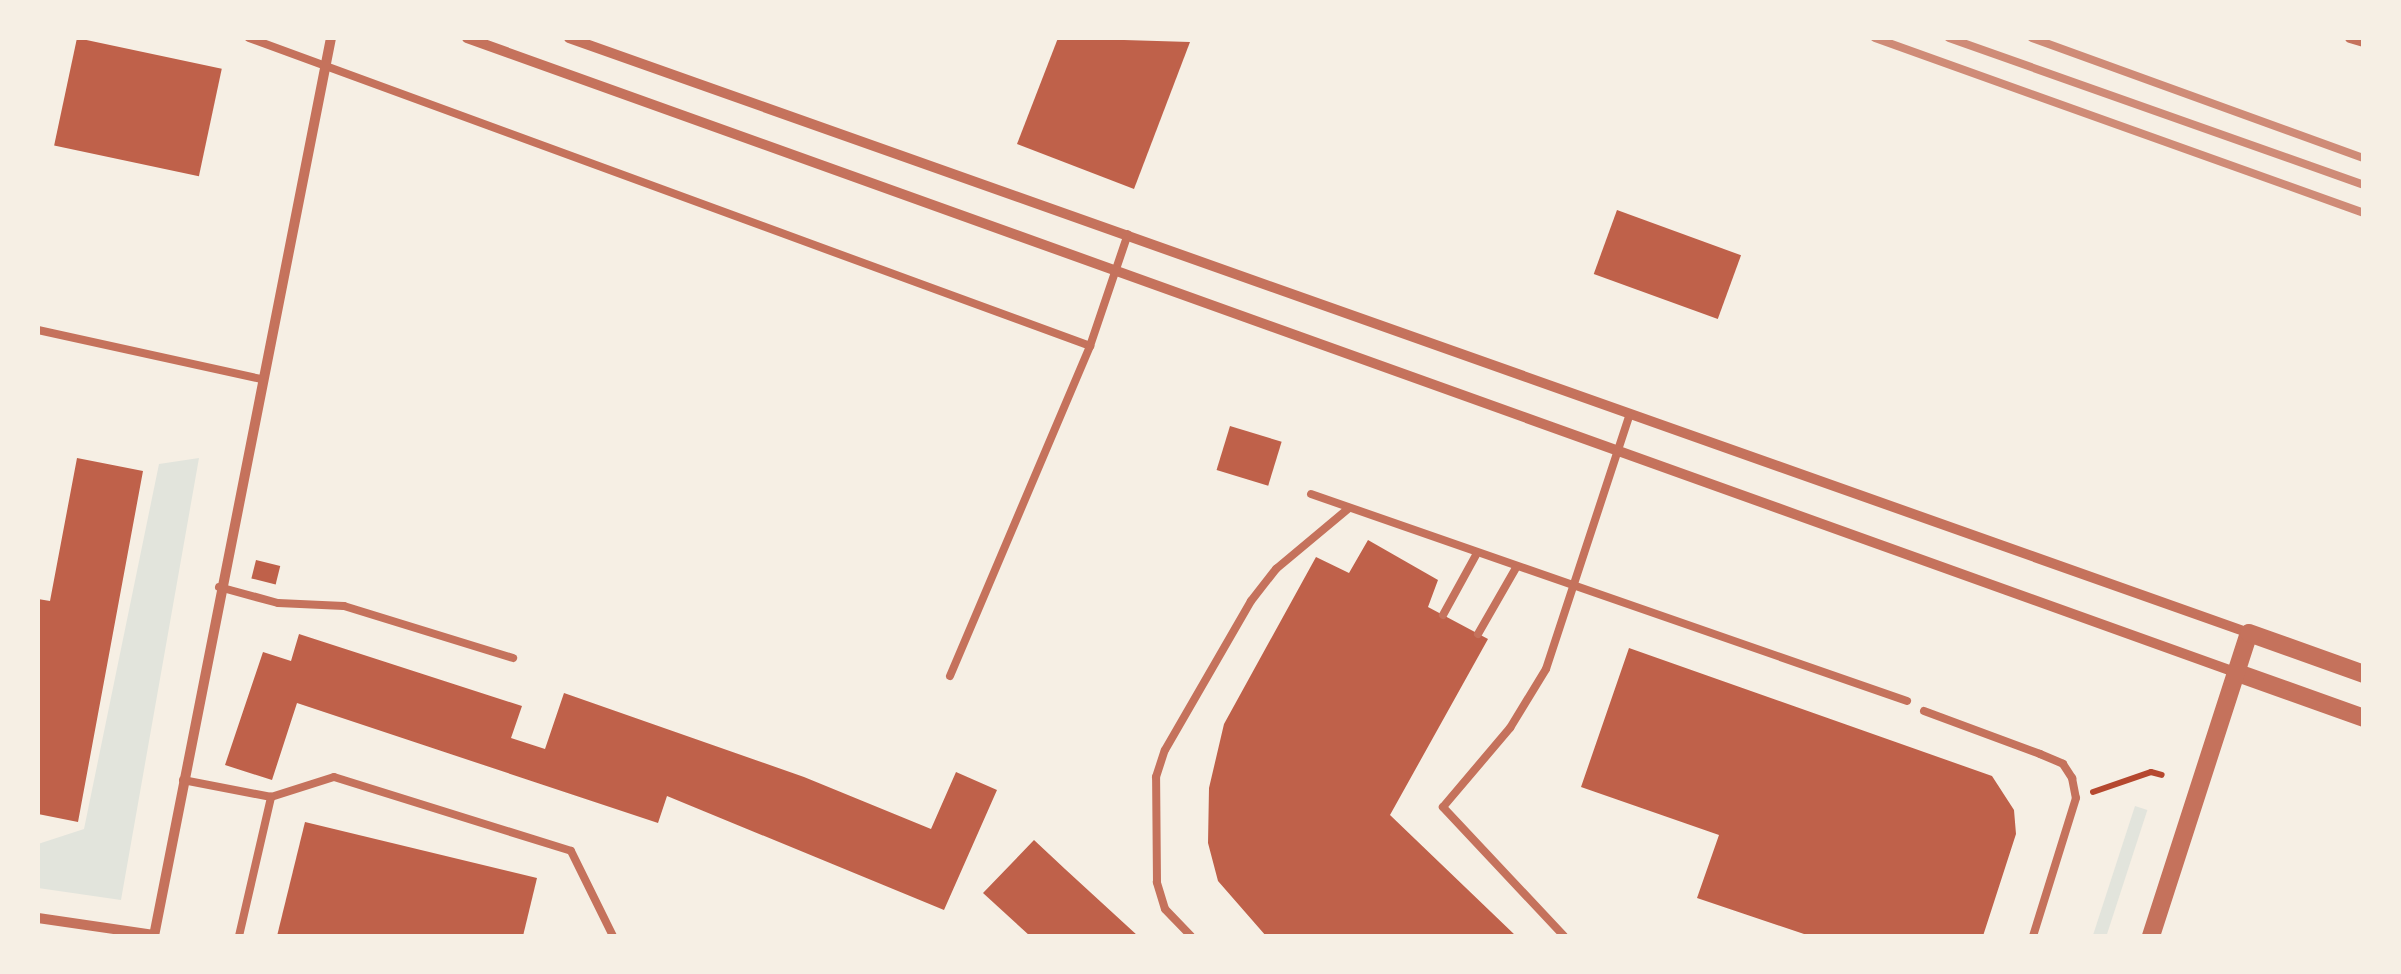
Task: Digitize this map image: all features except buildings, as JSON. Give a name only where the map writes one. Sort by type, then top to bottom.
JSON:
[{"type":"street","points":[[38,918],[154,936],[219,587],[331,38]]},
{"type":"street","points":[[467,38],[2364,718]]},
{"type":"street","points":[[569,38],[2364,674]]},
{"type":"street","points":[[2350,38],[2364,42]]},
{"type":"street","points":[[2150,936],[2249,633]]},
{"type":"lane","points":[[249,38],[325,62],[1090,346]]},
{"type":"lane","points":[[950,676],[1090,346],[1128,234]]},
{"type":"lane","points":[[38,330],[261,378]]},
{"type":"lane","points":[[1564,936],[1442,808],[1510,728],[1546,669],[1630,412]]},
{"type":"lane","points":[[1311,494],[1476,555],[1576,582],[1907,701]]},
{"type":"lane","points":[[1191,936],[1165,909],[1157,882],[1156,776],[1165,750],[1251,600],[1286,560],[1349,508]]},
{"type":"lane","points":[[1442,615],[1476,555]]},
{"type":"lane","points":[[1478,634],[1516,568]]},
{"type":"lane","points":[[219,587],[278,603],[344,606],[513,658]]},
{"type":"lane","points":[[1924,712],[2063,764],[2076,798],[2033,936]]},
{"type":"lane","points":[[183,780],[271,798],[334,778],[570,851],[613,936]]},
{"type":"lane","points":[[239,936],[271,798]]},
{"type":"path","points":[[2076,798],[2151,772],[2162,775]]},
{"type":"shaded area","points":[[199,458],[121,900],[38,888],[38,844],[84,829],[159,464]]},
{"type":"shaded area","points":[[2135,806],[2147,810],[2106,936],[2093,935]]},
{"type":"railway","points":[[1875,38],[2364,213]]},
{"type":"railway","points":[[1949,38],[2364,185]]},
{"type":"railway","points":[[2032,38],[2364,158]]}]
